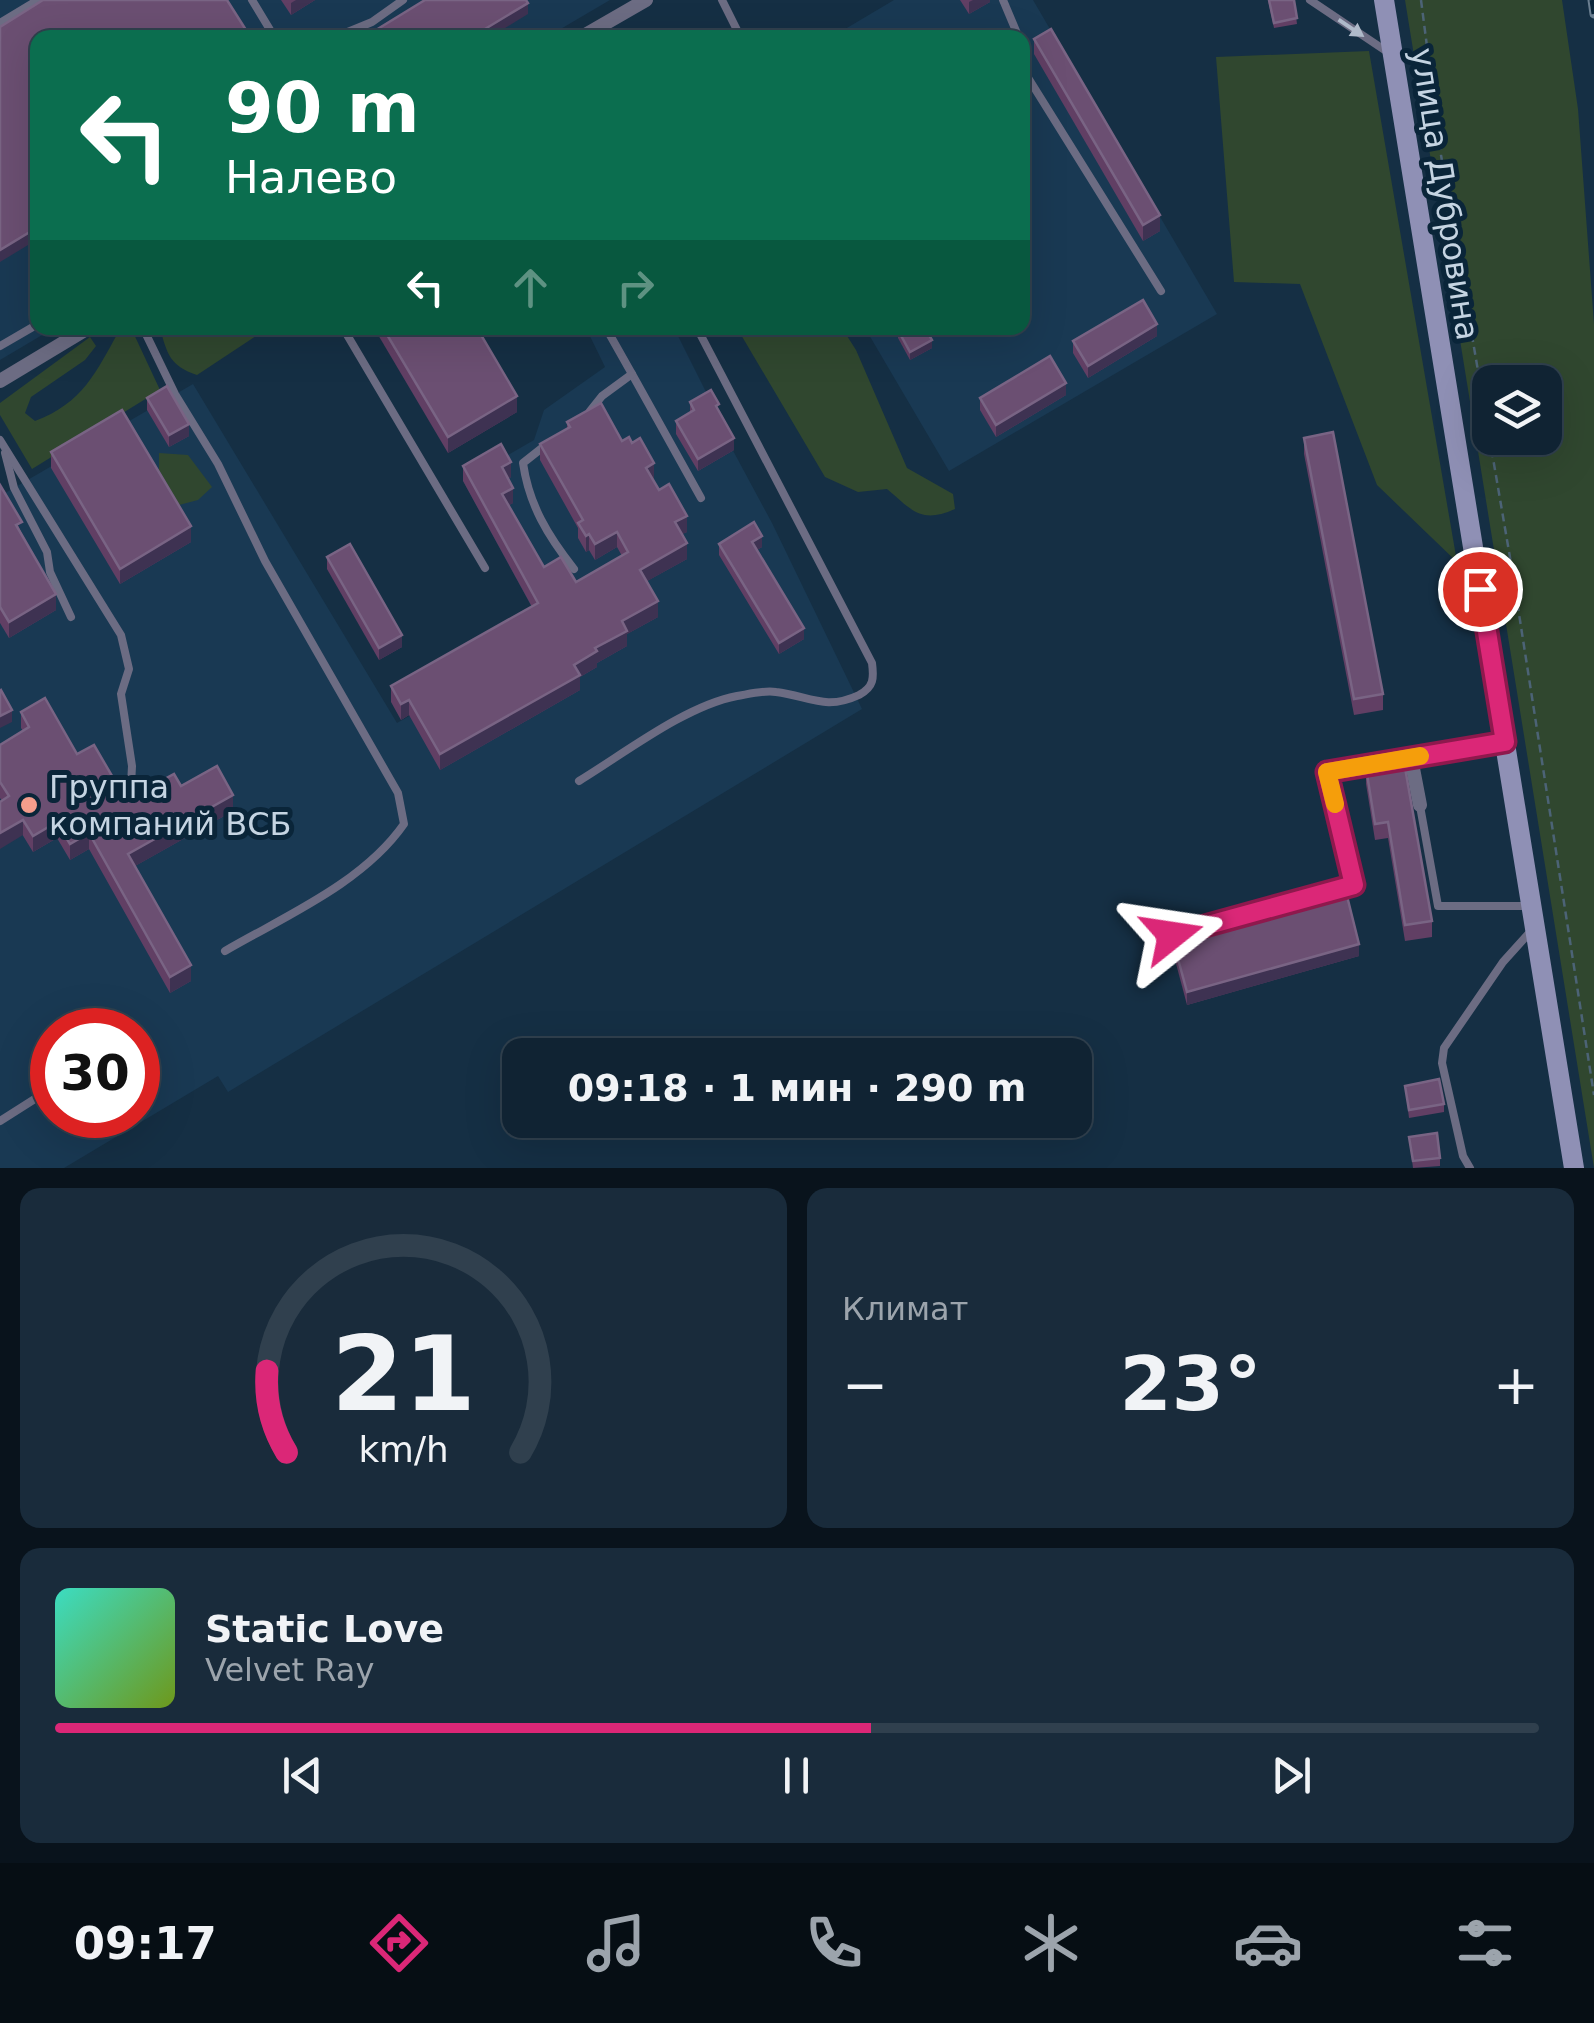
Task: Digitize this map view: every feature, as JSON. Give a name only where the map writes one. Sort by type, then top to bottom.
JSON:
[{"type":"main road","name":"улица Дубровина","points":[[1384,0],[1574,1168]]},
{"type":"street","points":[[594,30],[646,0]]},
{"type":"street","points":[[0,381],[76,335]]},
{"type":"street","points":[[1172,935],[1354,885],[1327,772],[1505,742]]},
{"type":"street","points":[[1410,758],[1420,805]]},
{"type":"lane","points":[[0,23],[38,0]]},
{"type":"lane","points":[[252,0],[270,30]]},
{"type":"lane","points":[[352,30],[372,22],[403,0]]},
{"type":"lane","points":[[722,0],[737,30]]},
{"type":"lane","points":[[1003,0],[1016,30]]},
{"type":"lane","points":[[1310,0],[1392,55]]},
{"type":"lane","points":[[1030,81],[1161,292]]},
{"type":"lane","points":[[0,346],[30,329]]},
{"type":"lane","points":[[146,335],[175,394],[218,464],[265,561],[398,793],[404,824],[388,847],[336,885],[225,952]]},
{"type":"lane","points":[[346,335],[485,568]]},
{"type":"lane","points":[[610,335],[701,498]]},
{"type":"lane","points":[[579,781],[690,714],[732,696],[773,691],[824,704],[856,696],[870,688],[874,678],[872,662],[700,335]]},
{"type":"lane","points":[[582,417],[632,374]]},
{"type":"lane","points":[[552,440],[523,463],[527,490],[547,534],[574,569]]},
{"type":"lane","points":[[2,444],[14,488],[47,552],[50,572],[71,617]]},
{"type":"lane","points":[[2,444],[121,635],[129,668],[121,694],[132,766],[130,804]]},
{"type":"lane","points":[[1420,805],[1438,906],[1534,916],[1444,1048],[1442,1063],[1462,1156],[1470,1168]]},
{"type":"lane","points":[[0,1121],[30,1102]]},
{"type":"path","points":[[1421,0],[1442,155],[1512,569],[1594,1095]]},
{"type":"shaded area","points":[[0,0],[610,0],[559,30],[30,30],[30,335],[42,335],[0,360]]},
{"type":"shaded area","points":[[894,0],[1033,0],[1217,314],[949,471],[869,335],[1030,335],[1030,30],[843,30]]},
{"type":"shaded area","points":[[589,335],[678,335],[862,709],[228,1092],[218,1076],[160,1111],[160,1008],[30,1008],[30,1138],[114,1138],[64,1168],[0,1168],[0,496],[193,384],[397,723],[548,637],[463,481],[534,440],[544,410],[605,367]]},
{"type":"green space","points":[[1405,0],[1562,0],[1578,109],[1594,324],[1594,1168],[1479,455],[1562,455],[1562,365],[1472,365],[1472,414]]},
{"type":"green space","points":[[1369,51],[1457,562],[1377,485],[1300,284],[1234,282],[1216,57]]},
{"type":"green space","points":[[117,335],[134,335],[160,390],[32,469],[0,415],[0,403],[90,337],[96,346],[85,360],[31,397],[25,413],[35,421],[77,395]]},
{"type":"green space","points":[[162,335],[257,335],[197,375],[181,368]]},
{"type":"green space","points":[[741,335],[846,335],[907,468],[953,494],[955,509],[925,515],[887,489],[858,492],[825,477]]},
{"type":"green space","points":[[159,453],[188,455],[212,487],[198,500],[179,505],[159,470]]},
{"type":"building","points":[[43,0],[227,0],[246,30],[30,30],[30,232],[0,250],[0,27]]},
{"type":"building","points":[[425,0],[528,3],[483,30],[376,30]]},
{"type":"building","points":[[1269,0],[1294,0],[1297,18],[1274,23]]},
{"type":"building","points":[[1051,29],[1160,215],[1143,225],[1034,39]]},
{"type":"building","points":[[1143,300],[1157,324],[1088,366],[1073,341]]},
{"type":"building","points":[[387,335],[481,335],[517,396],[448,437]]},
{"type":"building","points":[[901,335],[929,335],[932,340],[910,352]]},
{"type":"building","points":[[1050,356],[1066,383],[996,425],[980,398]]},
{"type":"building","points":[[167,386],[189,424],[169,435],[147,398]]},
{"type":"building","points":[[711,390],[734,438],[698,459],[676,421],[694,410],[690,402]]},
{"type":"building","points":[[601,403],[622,441],[629,437],[632,443],[640,438],[654,463],[646,468],[659,490],[669,484],[687,516],[675,522],[687,543],[640,570],[658,601],[622,621],[627,631],[574,665],[580,675],[440,754],[409,700],[401,704],[391,686],[538,603],[463,466],[501,444],[511,462],[502,467],[513,488],[502,494],[544,567],[561,557],[576,582],[628,552],[617,532],[595,544],[589,534],[586,536],[578,523],[583,520],[540,444],[570,427],[567,422]]},
{"type":"building","points":[[122,410],[191,526],[120,569],[51,452]]},
{"type":"building","points":[[1333,432],[1383,694],[1354,699],[1304,438]]},
{"type":"building","points":[[0,485],[22,522],[16,525],[56,594],[9,622],[0,607]]},
{"type":"building","points":[[754,522],[762,536],[752,542],[804,628],[779,643],[719,544]]},
{"type":"building","points":[[350,544],[402,635],[379,648],[327,557]]},
{"type":"building","points":[[0,691],[12,710],[0,716]]},
{"type":"building","points":[[45,698],[77,754],[94,745],[126,800],[174,774],[181,786],[217,766],[233,795],[128,854],[191,965],[170,977],[89,833],[70,844],[57,822],[33,836],[23,820],[0,833],[0,802],[9,796],[0,782],[0,745],[29,727],[21,712]]},
{"type":"building","points":[[1404,762],[1432,921],[1405,925],[1388,822],[1375,824],[1366,768]]},
{"type":"building","points":[[1346,892],[1359,944],[1187,992],[1174,944]]},
{"type":"building","points":[[1439,1079],[1444,1104],[1409,1110],[1405,1086]]},
{"type":"building","points":[[1437,1133],[1440,1158],[1413,1161],[1409,1137]]},
{"type":"railway","points":[[1592,0],[1594,14]]},
{"type":"slow traffic","points":[[1335,804],[1327,772],[1420,756]]},
{"type":"place","name":"Группа компаний ВСБ","points":[[29,805]]},
{"type":"route","points":[[1172,935],[1354,885],[1327,772],[1505,742],[1480,589]]}]
